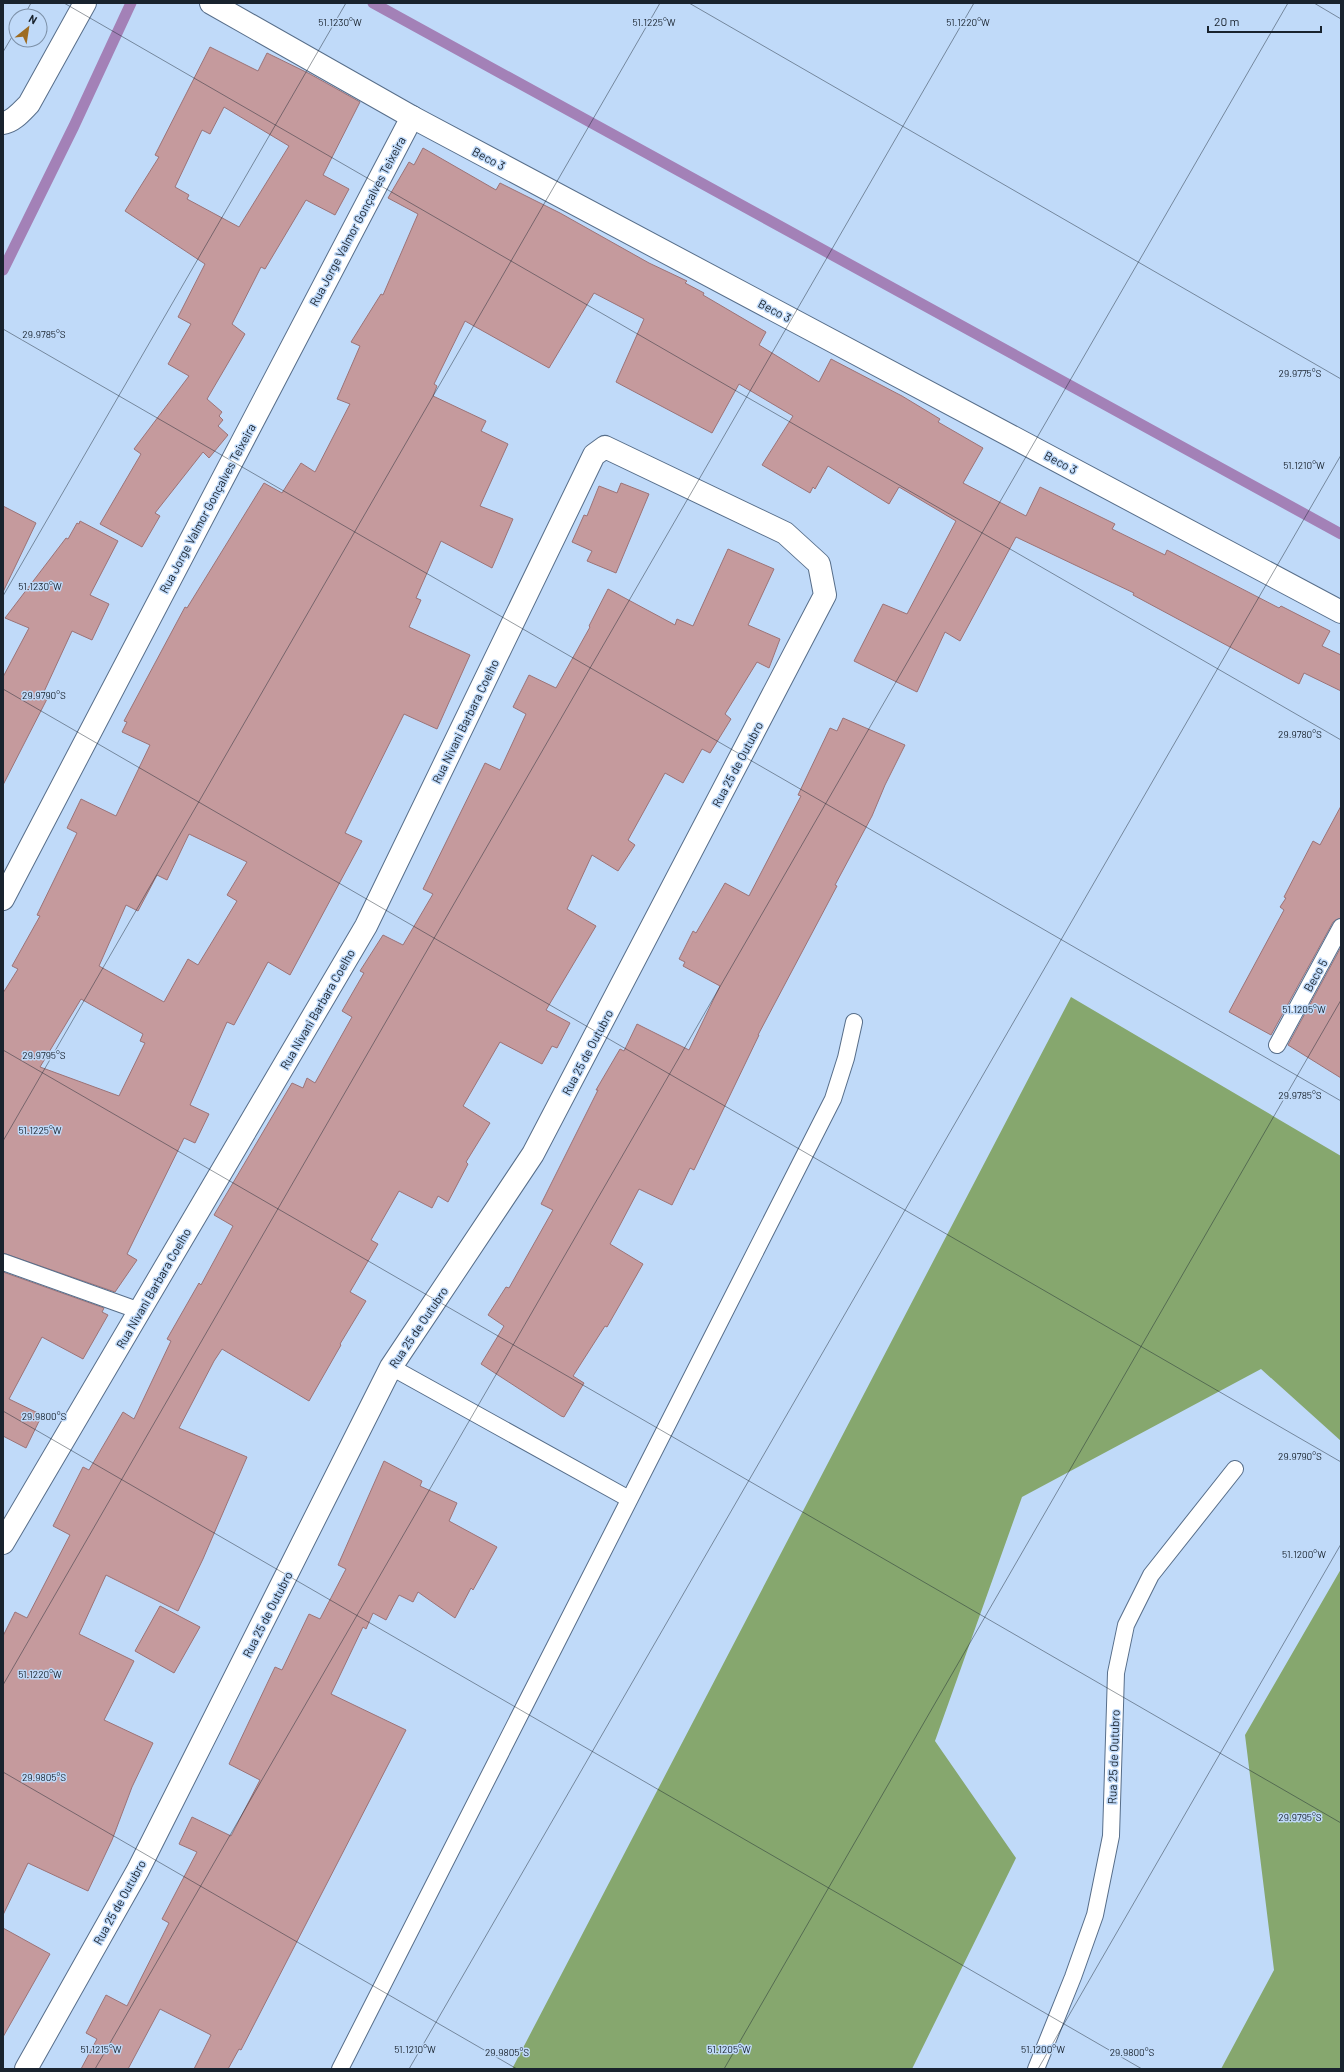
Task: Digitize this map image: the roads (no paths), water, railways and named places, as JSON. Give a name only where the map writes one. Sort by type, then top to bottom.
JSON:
[{"type":"street","points":[[3,123],[7,123],[29,104],[85,3]]},
{"type":"street","name":"Beco 3","points":[[211,3],[412,117],[1341,612]]},
{"type":"street","name":"Rua Jorge Valmor Gonçalves Teixeira","points":[[3,899],[412,117]]},
{"type":"street","name":"Rua Nivani Barbara Coelho","points":[[3,1543],[366,926],[594,455],[605,447],[786,533],[819,564],[825,595]]},
{"type":"street","name":"Rua 25 de Outubro","points":[[26,2069],[138,1870],[391,1367],[533,1154],[825,595]]},
{"type":"lane","name":"Beco 5","points":[[1277,1044],[1341,927]]},
{"type":"lane","points":[[340,2069],[833,1099],[846,1058],[854,1022]]},
{"type":"lane","points":[[3,1262],[140,1311]]},
{"type":"lane","points":[[391,1367],[629,1499]]},
{"type":"lane","name":"Rua 25 de Outubro","points":[[1036,2069],[1074,1976],[1094,1915],[1111,1836],[1116,1673],[1126,1625],[1151,1575],[1235,1468]]},
{"type":"waterway","points":[[3,270],[74,126],[131,3]]},
{"type":"waterway","points":[[373,3],[1341,534]]}]
